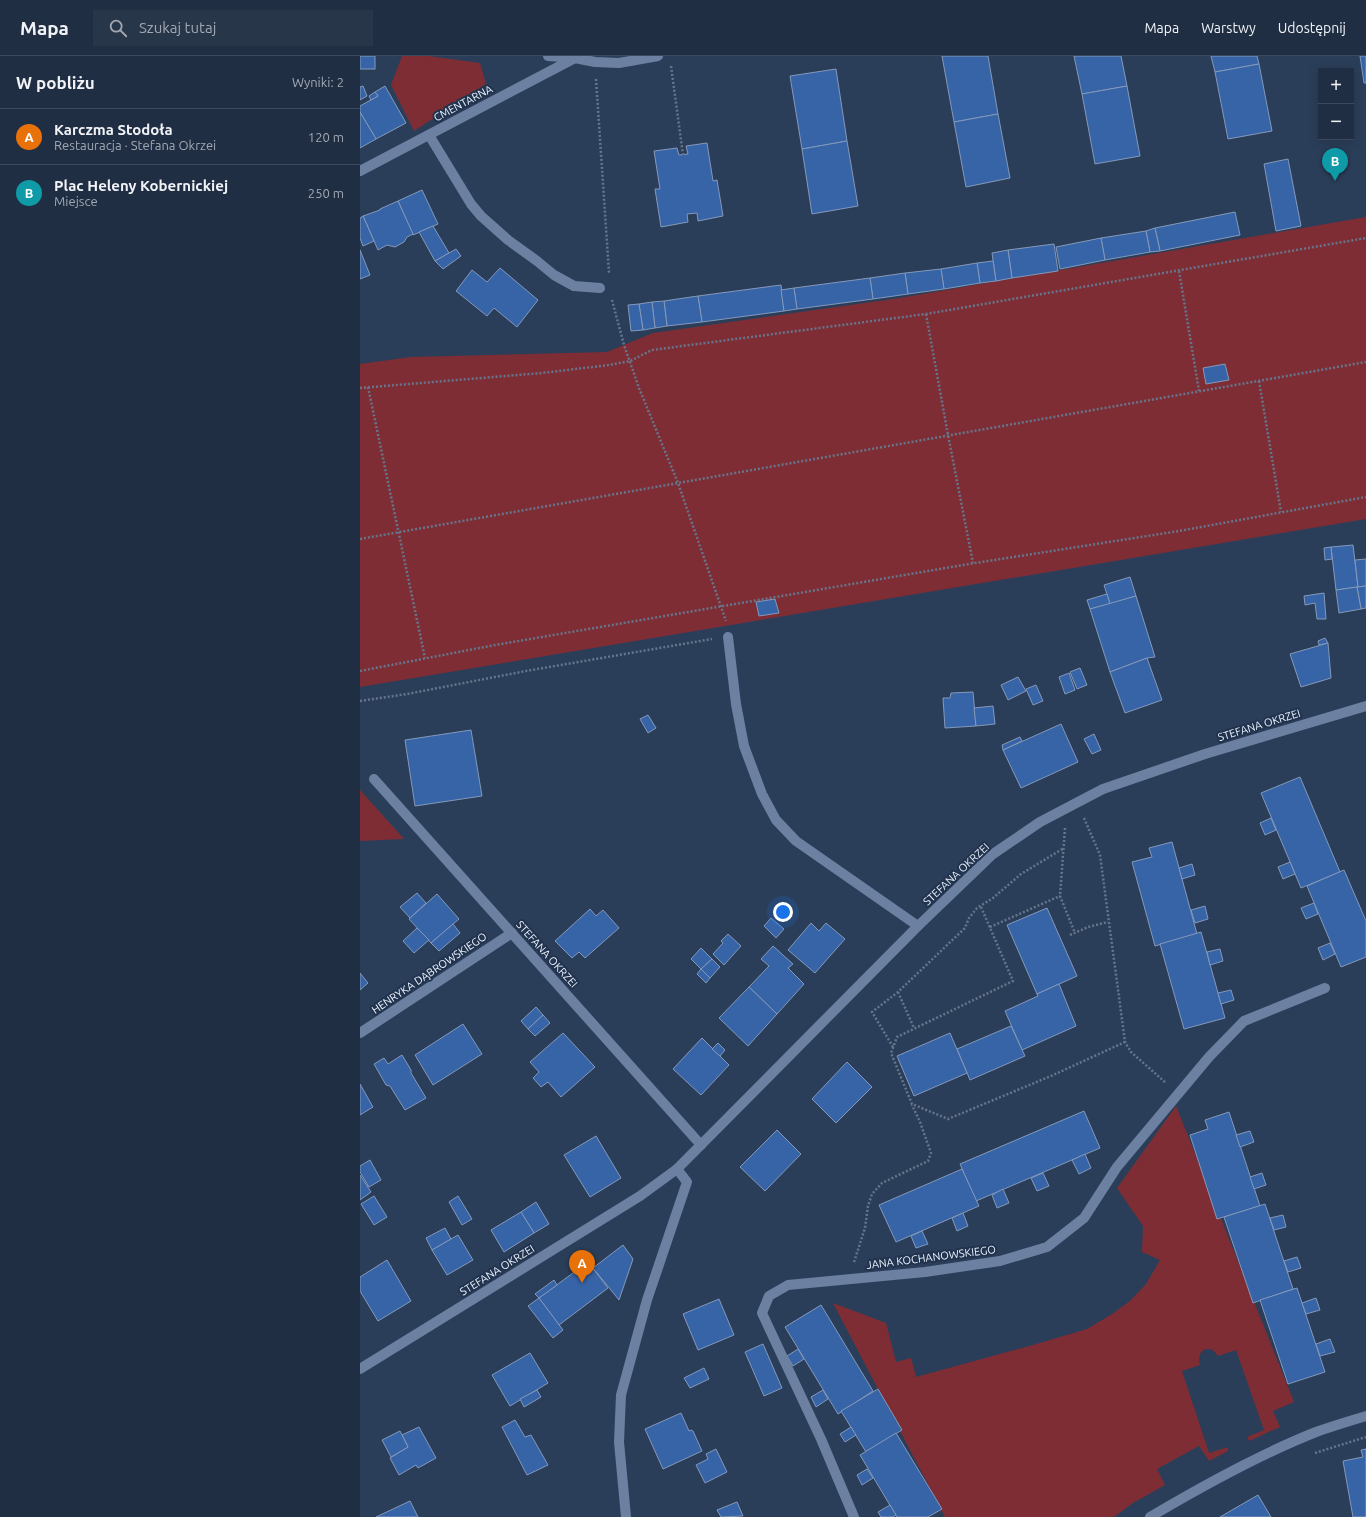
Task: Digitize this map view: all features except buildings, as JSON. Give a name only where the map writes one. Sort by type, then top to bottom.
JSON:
[{"type":"street","points":[[548,56],[575,57],[595,62],[619,63],[658,56]]},
{"type":"street","name":"CMENTARNA","points":[[360,171],[575,57]]},
{"type":"street","points":[[429,135],[471,204],[481,216],[508,240],[554,275],[574,286],[600,288]]},
{"type":"street","points":[[728,637],[736,704],[744,746],[762,794],[776,820],[796,841],[918,926]]},
{"type":"street","name":"STEFANA OKRZEI","points":[[360,1369],[640,1196],[677,1169],[918,926],[993,854],[1040,822],[1103,789],[1205,754],[1366,706]]},
{"type":"street","name":"STEFANA OKRZEI","points":[[374,779],[701,1145]]},
{"type":"street","name":"HENRYKA DĄBROWSKIEGO","points":[[360,1033],[512,933]]},
{"type":"street","name":"JANA KOCHANOWSKIEGO","points":[[854,1517],[821,1440],[762,1313],[769,1296],[788,1285],[925,1272],[1000,1262],[1047,1247],[1084,1218],[1117,1167],[1209,1057],[1244,1021],[1325,988]]},
{"type":"street","points":[[626,1517],[618,1442],[621,1395],[647,1300],[687,1182],[677,1169]]},
{"type":"street","points":[[1150,1517],[1213,1480],[1244,1464],[1317,1432],[1366,1416]]},
{"type":"path","points":[[595,62],[609,275]]},
{"type":"path","points":[[671,62],[683,155]]},
{"type":"path","points":[[360,388],[542,373],[609,365],[630,361],[652,350],[926,314],[1366,238]]},
{"type":"path","points":[[1178,271],[1199,391]]},
{"type":"path","points":[[360,701],[728,637],[727,624],[678,483],[630,361],[611,293]]},
{"type":"path","points":[[926,314],[973,563]]},
{"type":"path","points":[[360,538],[1366,362]]},
{"type":"path","points":[[1259,381],[1281,512]]},
{"type":"path","points":[[368,387],[425,658]]},
{"type":"path","points":[[360,671],[425,658],[973,563],[1179,531],[1366,497]]},
{"type":"path","points":[[1078,821],[1091,814]]},
{"type":"path","points":[[1084,818],[1100,855],[1125,1042],[1131,1052],[1177,1094]]},
{"type":"path","points":[[1071,824],[1065,828],[1060,896],[1075,933]]},
{"type":"path","points":[[893,1047],[872,1012],[898,992],[965,928],[969,918],[977,908],[981,907],[993,898],[1021,874],[1064,848]]},
{"type":"path","points":[[990,927],[1060,896]]},
{"type":"path","points":[[850,1279],[854,1262],[866,1228],[868,1206],[872,1194],[882,1183],[928,1161],[931,1153],[920,1122],[891,1053],[897,1037],[1013,981],[981,907]]},
{"type":"path","points":[[1070,934],[1088,926],[1108,922]]},
{"type":"path","points":[[898,992],[914,1028]]},
{"type":"path","points":[[912,1104],[948,1119],[1052,1076],[1125,1042]]},
{"type":"path","points":[[1313,1454],[1366,1437]]},
{"type":"shaded area","points":[[402,56],[428,56],[480,63],[486,84],[414,131],[391,85]]},
{"type":"shaded area","points":[[1366,217],[1366,519],[360,687],[360,364],[411,357],[607,352],[653,333],[900,298]]},
{"type":"shaded area","points":[[360,790],[404,839],[360,841]]},
{"type":"shaded area","points":[[1176,1106],[1294,1402],[1273,1411],[1280,1427],[1249,1441],[1247,1437],[1264,1430],[1236,1350],[1218,1356],[1213,1350],[1206,1349],[1201,1352],[1199,1358],[1200,1365],[1182,1371],[1209,1453],[1228,1447],[1228,1451],[1209,1461],[1199,1446],[1157,1469],[1165,1485],[1133,1503],[1114,1517],[945,1517],[833,1303],[886,1323],[896,1362],[911,1358],[916,1377],[1087,1329],[1130,1301],[1146,1284],[1160,1260],[1142,1252],[1143,1226],[1117,1188]]},
{"type":"place","name":"Plac Heleny Kobernickiej","points":[[1335,181]]},
{"type":"place","name":"Karczma Stodoła","points":[[582,1283]]}]
